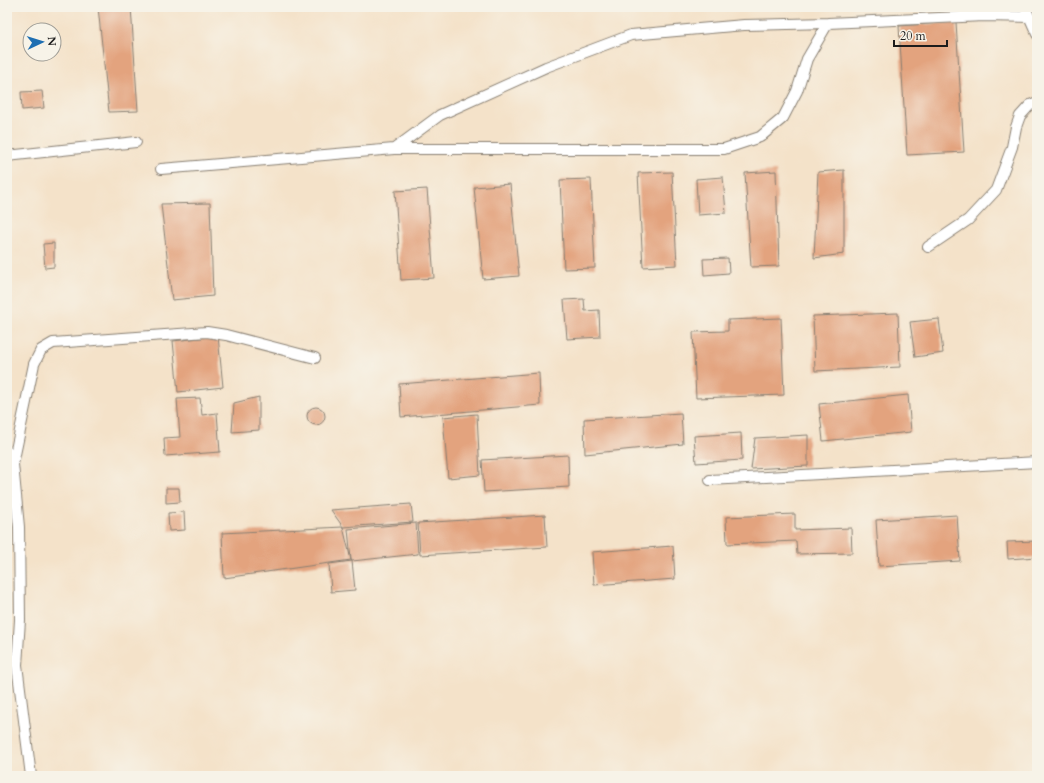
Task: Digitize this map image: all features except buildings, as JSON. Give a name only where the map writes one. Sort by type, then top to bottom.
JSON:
[{"type":"lane","points":[[1025,7],[1037,34]]},
{"type":"lane","points":[[394,148],[440,115],[546,67],[631,35],[744,25],[984,16],[1029,17]]},
{"type":"lane","points":[[161,169],[394,148],[724,149],[760,137],[783,118],[797,91],[807,58],[828,23]]},
{"type":"lane","points":[[928,246],[968,220],[996,190],[1012,147],[1020,116],[1030,105],[1037,102]]},
{"type":"lane","points":[[7,156],[136,142]]},
{"type":"lane","points":[[31,776],[17,665],[20,620],[19,526],[13,464],[34,364],[42,350],[53,343],[207,332],[226,334],[315,358]]},
{"type":"lane","points":[[7,451],[13,464]]},
{"type":"lane","points":[[710,480],[1037,462]]}]
